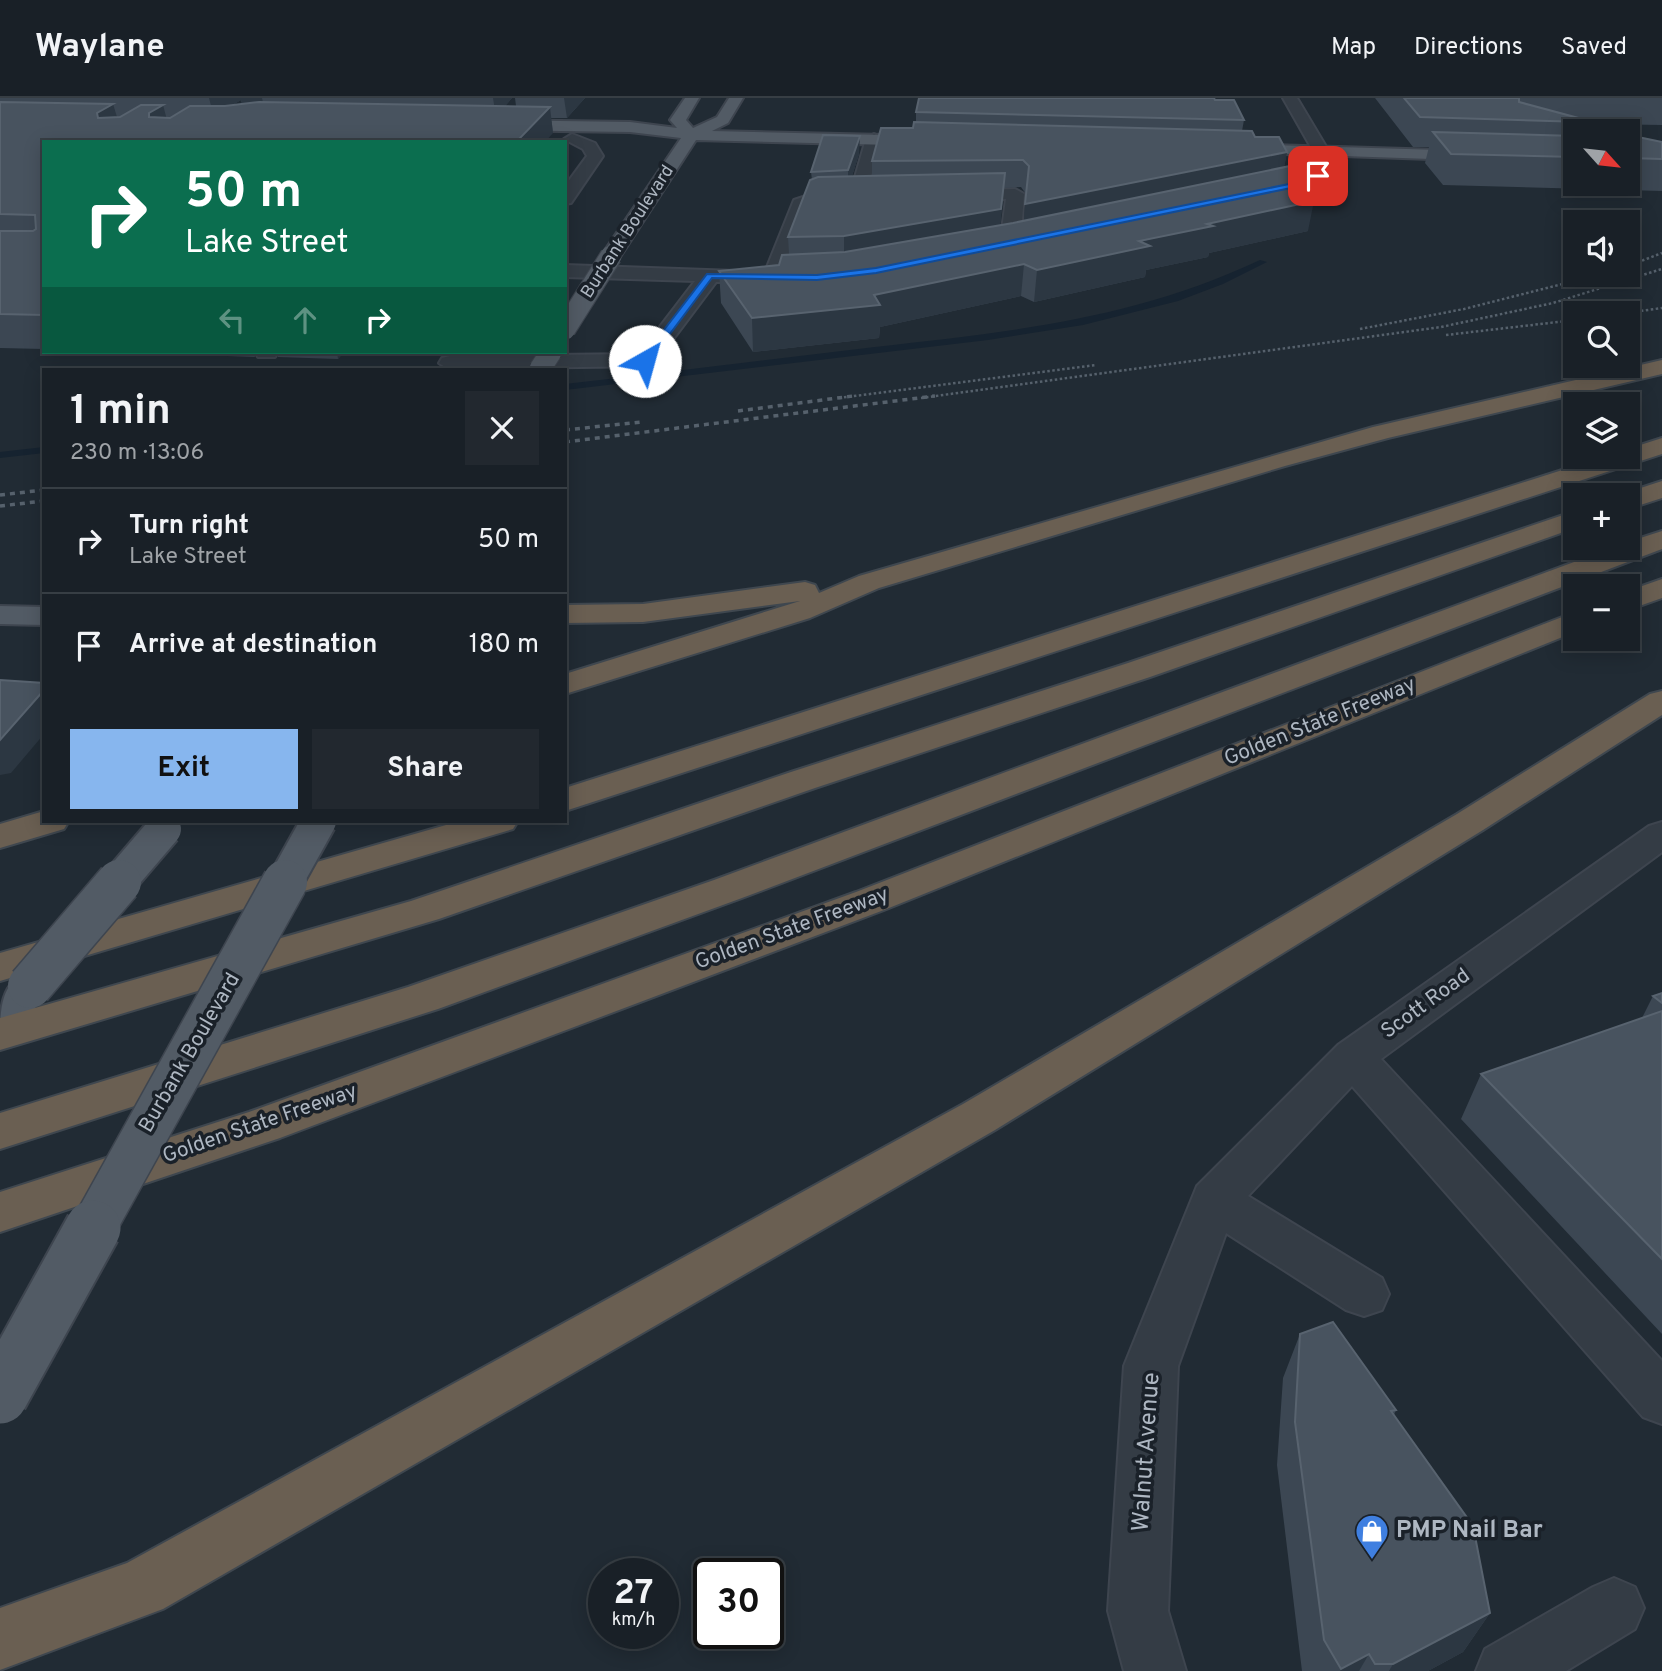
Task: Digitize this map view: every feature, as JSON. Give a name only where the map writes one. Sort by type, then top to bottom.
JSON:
[{"type":"highway","points":[[567,683],[799,612],[869,582],[1382,432],[1662,366]]},
{"type":"highway","points":[[567,799],[1662,446]]},
{"type":"highway","points":[[1640,497],[1662,489]]},
{"type":"highway","points":[[0,1034],[425,910],[803,780],[1139,670],[1563,523]]},
{"type":"highway","points":[[0,1131],[423,998],[690,903],[1662,539]]},
{"type":"highway","points":[[567,614],[643,613],[869,582]]},
{"type":"highway","points":[[1640,596],[1662,588]]},
{"type":"highway","name":"Golden State Freeway","points":[[0,1212],[264,1125],[857,906],[1563,626]]},
{"type":"highway","points":[[0,1639],[142,1588],[664,1295],[979,1117],[1469,822],[1662,701]]},
{"type":"highway","points":[[0,836],[44,823]]},
{"type":"highway","points":[[0,967],[493,823]]},
{"type":"main road","points":[[691,135],[678,120],[692,98]]},
{"type":"main road","points":[[490,129],[630,127],[691,135],[723,120],[736,98]]},
{"type":"main road","points":[[490,129],[572,139],[624,140],[691,135],[943,141]]},
{"type":"main road","name":"Burbank Boulevard","points":[[567,326],[691,135]]},
{"type":"main road","points":[[1213,149],[1563,159]]},
{"type":"main road","points":[[0,615],[42,616]]},
{"type":"main road","points":[[0,1025],[30,985],[171,823]]},
{"type":"main road","name":"Burbank Boulevard","points":[[0,1396],[318,823]]},
{"type":"street","points":[[1240,197],[1291,186],[1326,171],[1329,165],[1324,152],[1290,98]]},
{"type":"street","points":[[490,129],[510,112]]},
{"type":"street","points":[[567,195],[595,156],[589,146],[572,139]]},
{"type":"street","points":[[774,278],[800,204],[816,198],[864,196],[874,139]]},
{"type":"street","points":[[936,195],[1015,194],[1003,246],[1035,239]]},
{"type":"street","points":[[567,271],[795,278]]},
{"type":"street","points":[[454,358],[645,361],[710,276]]},
{"type":"street","name":"Scott Road","points":[[1214,1200],[1353,1057],[1662,834]]},
{"type":"street","points":[[1353,1057],[1662,1399]]},
{"type":"street","points":[[1214,1200],[1364,1294]]},
{"type":"street","name":"Walnut Avenue","points":[[1155,1671],[1138,1611],[1151,1366],[1214,1200]]},
{"type":"street","points":[[1507,1671],[1614,1608]]},
{"type":"building","points":[[919,98],[1214,98],[1234,100],[1244,120],[916,112]]},
{"type":"building","points":[[1404,98],[1519,98],[1519,102],[1582,119],[1563,119],[1563,121],[1420,117]]},
{"type":"building","points":[[0,102],[113,104],[97,113],[98,118],[120,117],[141,105],[163,105],[149,113],[149,117],[170,118],[190,106],[259,102],[550,107],[519,139],[561,140],[42,140],[42,315],[0,314],[0,231],[36,229],[35,215],[0,214]]},
{"type":"building","points":[[914,122],[1252,131],[1255,137],[1279,137],[1287,152],[1025,204],[1029,166],[1023,160],[872,161],[881,128],[913,128]]},
{"type":"building","points":[[1433,132],[1563,136],[1563,157],[1451,154]]},
{"type":"building","points":[[823,135],[860,136],[848,170],[811,172]]},
{"type":"building","points":[[1640,137],[1662,142],[1662,159],[1640,158]]},
{"type":"building","points":[[1295,165],[1314,201],[1139,241],[1150,246],[1037,270],[1024,264],[874,295],[880,305],[752,318],[719,271],[779,265],[782,255],[845,252],[1013,223]]},
{"type":"building","points":[[1005,173],[1001,209],[844,236],[788,237],[810,180],[818,177]]},
{"type":"building","points":[[0,680],[42,683],[42,692],[0,740]]},
{"type":"building","points":[[1662,993],[1662,1003],[1653,996]]},
{"type":"building","points":[[1662,1011],[1662,1259],[1481,1074]]},
{"type":"building","points":[[1333,1322],[1396,1410],[1391,1411],[1473,1526],[1490,1613],[1393,1664],[1375,1664],[1369,1654],[1341,1669],[1324,1640],[1295,1422],[1300,1334]]},
{"type":"waterway","points":[[567,387],[988,337],[1083,322],[1175,299],[1263,262]]},
{"type":"waterway","points":[[0,455],[42,450]]},
{"type":"railway","points":[[1640,261],[1662,253]]},
{"type":"railway","points":[[921,398],[1441,327],[1553,303],[1662,269]]},
{"type":"railway","points":[[1360,329],[1464,309],[1563,284]]},
{"type":"railway","points":[[1640,311],[1662,308]]},
{"type":"railway","points":[[1446,335],[1563,321]]},
{"type":"railway","points":[[839,398],[1096,365]]},
{"type":"railway","points":[[738,411],[853,396]]},
{"type":"railway","points":[[567,442],[935,396]]},
{"type":"railway","points":[[567,430],[641,422]]},
{"type":"railway","points":[[0,495],[42,490]]},
{"type":"railway","points":[[0,506],[42,501]]},
{"type":"place","name":"PMP Nail Bar","points":[[1372,1561]]},
{"type":"route","points":[[645,361],[710,276],[817,278],[876,271],[1291,186],[1318,176]]}]
